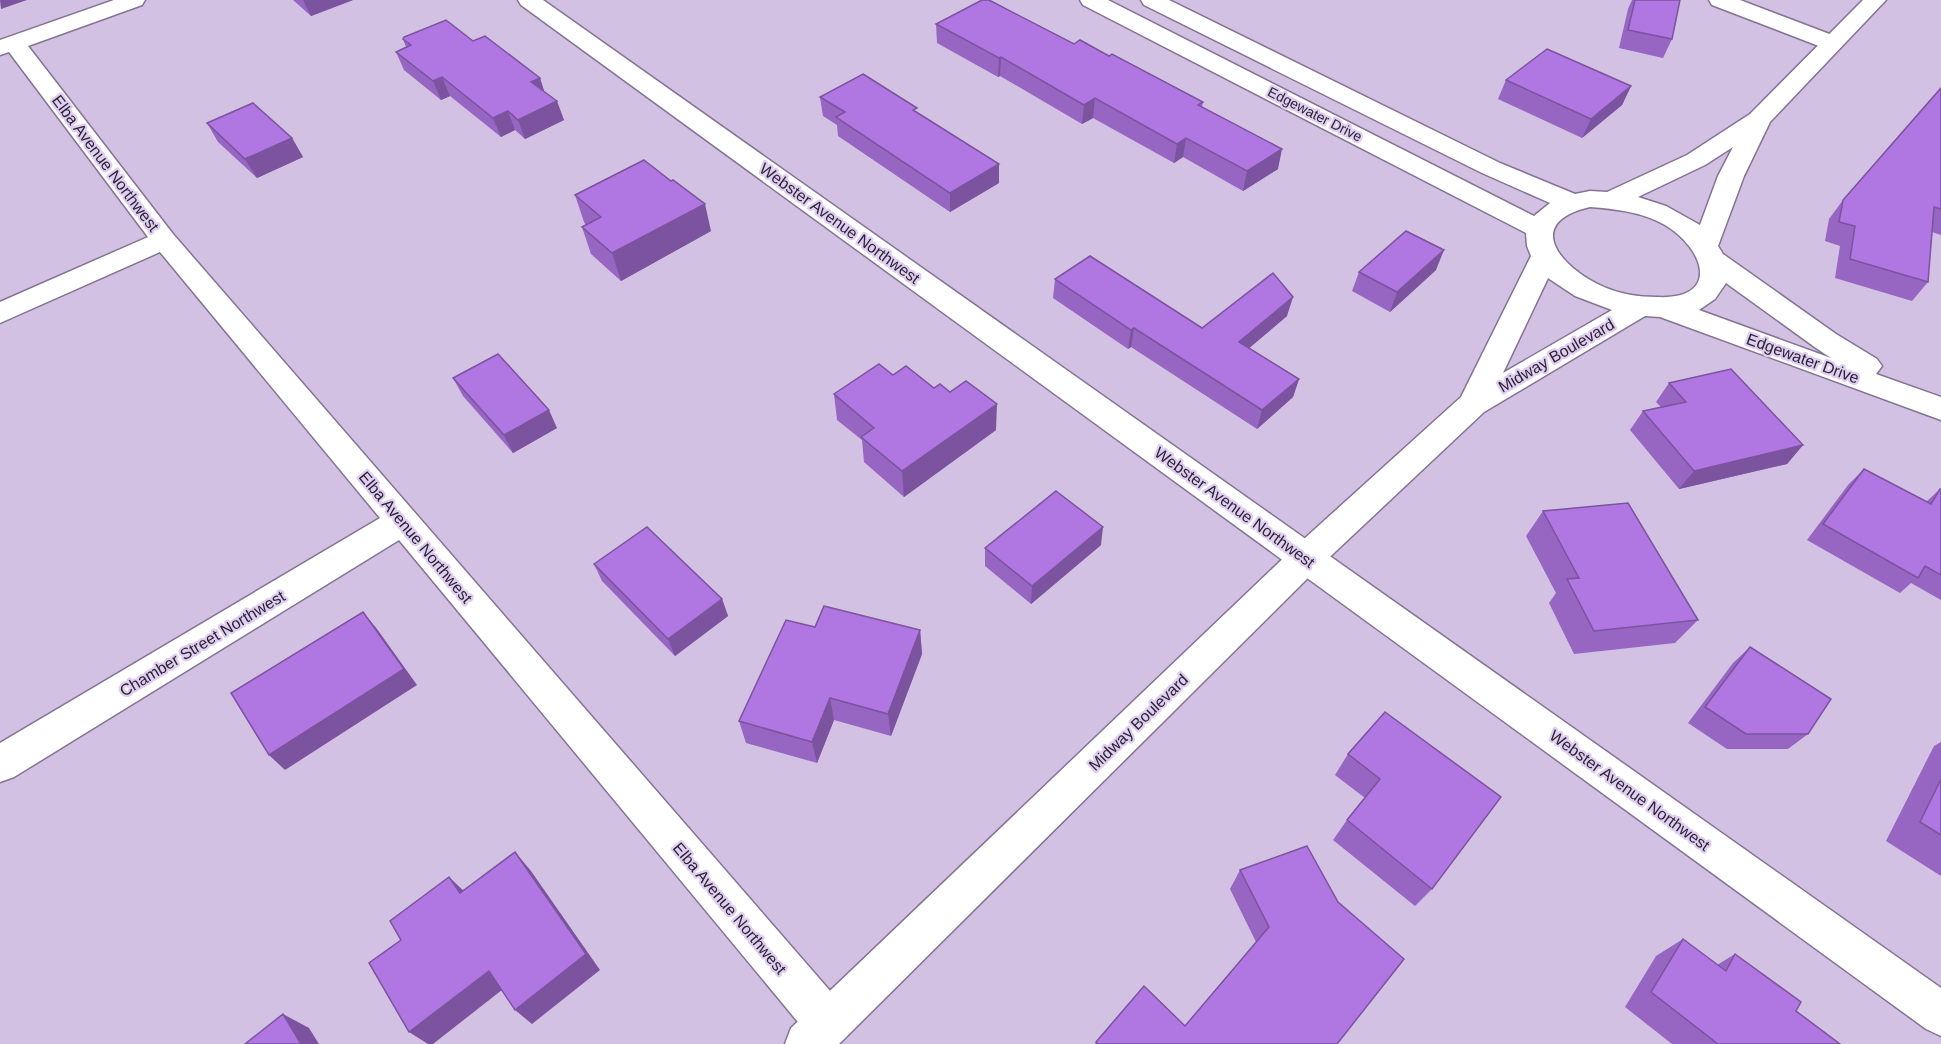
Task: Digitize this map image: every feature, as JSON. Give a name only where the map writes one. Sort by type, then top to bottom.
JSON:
[{"type":"street","points":[[7,45],[134,0]]},
{"type":"street","name":"Webster Avenue Northwest","points":[[529,0],[1941,1014]]},
{"type":"street","name":"Edgewater Drive","points":[[1091,0],[1539,229]]},
{"type":"street","name":"Edgewater Drive","points":[[1152,0],[1496,170],[1571,202]]},
{"type":"street","points":[[1720,0],[1832,43]]},
{"type":"street","points":[[1611,200],[1696,160],[1759,119],[1875,0]]},
{"type":"street","name":"Elba Avenue Northwest","points":[[7,45],[164,240],[403,521],[817,1034]]},
{"type":"street","points":[[1709,253],[1731,176],[1759,119]]},
{"type":"street","points":[[1611,200],[1633,203],[1675,220],[1692,233],[1709,253],[1715,274],[1711,287],[1701,297],[1685,305],[1652,307],[1610,300],[1574,284],[1545,256],[1540,242],[1539,229],[1545,217],[1556,208],[1571,202],[1611,200]]},
{"type":"street","points":[[0,313],[164,240]]},
{"type":"street","name":"Edgewater Drive","points":[[1709,253],[1826,341],[1941,410]]},
{"type":"street","name":"Midway Boulevard","points":[[1473,404],[1545,256]]},
{"type":"street","name":"Midway Boulevard","points":[[817,1034],[1306,558],[1473,404],[1652,307]]},
{"type":"street","name":"Edgewater Drive","points":[[1652,307],[1941,410]]},
{"type":"street","name":"Chamber Street Northwest","points":[[0,764],[403,521]]},
{"type":"building","points":[[982,0],[989,0],[1074,44],[1080,40],[1109,56],[1112,54],[1203,102],[1198,105],[1282,149],[1247,171],[1186,138],[1177,144],[1095,98],[1084,105],[1001,57],[936,24]]},
{"type":"building","points":[[1635,0],[1680,0],[1672,39],[1628,30]]},
{"type":"building","points":[[446,20],[473,41],[485,36],[540,78],[531,82],[557,101],[518,120],[508,111],[493,118],[442,77],[433,81],[396,52],[411,45],[403,39],[404,37]]},
{"type":"building","points":[[1547,49],[1631,86],[1591,119],[1506,80]]},
{"type":"building","points":[[863,74],[917,108],[913,110],[999,164],[950,193],[836,117],[845,112],[820,97]]},
{"type":"building","points":[[1941,88],[1941,209],[1934,207],[1928,282],[1850,259],[1855,226],[1839,222],[1843,200]]},
{"type":"building","points":[[253,103],[292,138],[245,159],[207,123]]},
{"type":"building","points":[[644,160],[705,204],[612,253],[582,227],[601,217],[575,195]]},
{"type":"building","points":[[1406,231],[1444,250],[1397,292],[1359,272]]},
{"type":"building","points":[[1090,256],[1202,328],[1273,273],[1293,297],[1239,342],[1299,379],[1262,410],[1134,328],[1131,330],[1055,279]]},
{"type":"building","points":[[498,354],[549,410],[504,435],[453,378]]},
{"type":"building","points":[[879,364],[893,375],[906,366],[934,388],[940,384],[950,392],[966,381],[997,404],[902,471],[861,437],[874,428],[834,394]]},
{"type":"building","points":[[1731,369],[1803,445],[1694,471],[1643,411],[1686,402],[1669,383]]},
{"type":"building","points":[[1864,469],[1931,504],[1941,489],[1941,575],[1925,566],[1918,578],[1823,524]]},
{"type":"building","points":[[1056,491],[1103,527],[1032,586],[985,548]]},
{"type":"building","points":[[1628,503],[1698,620],[1594,631],[1567,579],[1579,578],[1543,511]]},
{"type":"building","points":[[647,527],[722,599],[668,639],[594,564]]},
{"type":"building","points":[[824,606],[920,630],[888,714],[830,698],[812,742],[739,721],[786,620],[815,627]]},
{"type":"building","points":[[363,612],[404,669],[269,755],[231,693]]},
{"type":"building","points":[[1750,647],[1831,699],[1808,734],[1746,734],[1705,707]]},
{"type":"building","points":[[1385,712],[1501,797],[1432,889],[1347,820],[1380,779],[1348,754]]},
{"type":"building","points":[[1941,779],[1941,835],[1920,822]]},
{"type":"building","points":[[1307,846],[1338,902],[1404,959],[1337,1044],[1098,1044],[1096,1042],[1144,986],[1185,1026],[1269,927],[1240,870]]},
{"type":"building","points":[[515,852],[586,954],[515,1010],[489,971],[409,1032],[369,963],[401,940],[390,921],[449,877],[460,893]]},
{"type":"building","points":[[1683,939],[1726,971],[1735,954],[1801,1002],[1796,1011],[1840,1044],[1718,1044],[1651,992]]},
{"type":"building","points":[[283,1014],[301,1044],[245,1044]]}]
